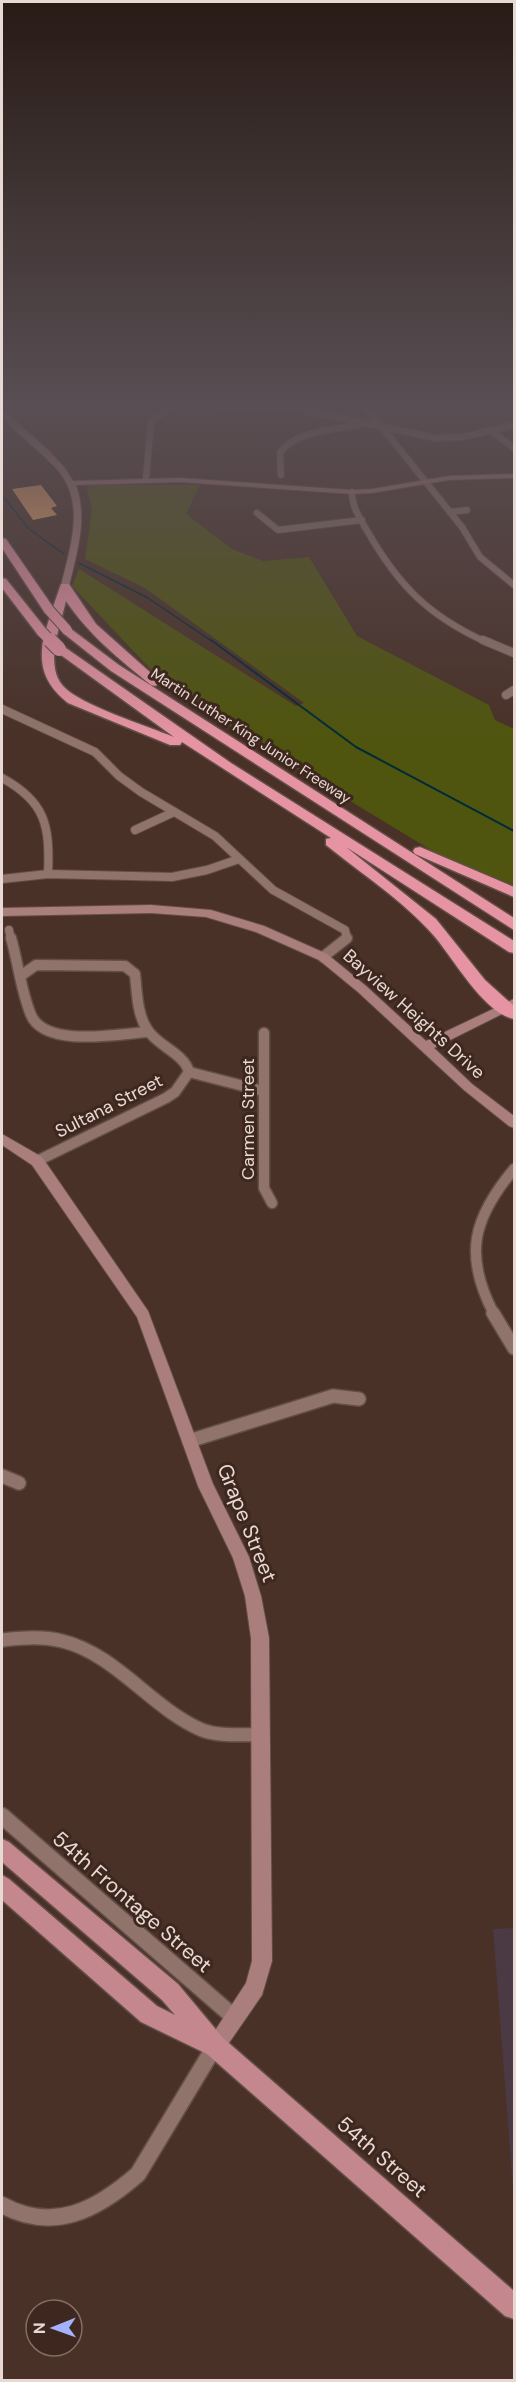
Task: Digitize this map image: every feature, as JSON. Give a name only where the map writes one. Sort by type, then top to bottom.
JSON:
[{"type":"highway","name":"Martin Luther King Junior Freeway","points":[[2,542],[49,610],[67,630],[115,668],[514,925]]},
{"type":"highway","points":[[2,581],[42,632],[59,649],[106,686],[304,815],[423,887],[514,948]]},
{"type":"highway","points":[[64,586],[71,602],[118,652],[218,734]]},
{"type":"highway","points":[[64,586],[46,660],[49,679],[60,693],[229,766]]},
{"type":"highway","points":[[327,804],[444,864],[514,892]]},
{"type":"highway","points":[[304,815],[351,859],[416,909],[433,926],[474,979],[511,1008]]},
{"type":"main road","name":"54th Street","points":[[2,1849],[170,1992],[215,2046],[514,2307]]},
{"type":"main road","name":"54th Street","points":[[2,1886],[149,2014],[215,2046]]},
{"type":"street","points":[[64,586],[79,516]]},
{"type":"street","points":[[261,516],[278,530],[362,520]]},
{"type":"street","points":[[360,516],[396,576],[422,604],[467,633],[514,653]]},
{"type":"street","points":[[453,516],[480,557],[514,585]]},
{"type":"street","points":[[506,695],[514,690]]},
{"type":"street","points":[[2,709],[95,752],[119,776],[215,836],[238,859],[287,899],[345,930],[348,935],[347,939],[323,957]]},
{"type":"street","points":[[2,778],[34,800],[47,820],[50,835],[48,874]]},
{"type":"street","points":[[135,830],[174,812]]},
{"type":"street","points":[[2,879],[48,874],[172,877],[207,870],[238,859]]},
{"type":"street","name":"Bayview Heights Drive","points":[[2,912],[151,909],[207,913],[260,928],[323,957],[362,989],[424,1048],[514,1123]]},
{"type":"street","points":[[9,930],[32,1017],[41,1027],[59,1035],[146,1032]]},
{"type":"street","points":[[22,975],[36,964],[125,966],[135,975],[140,1019],[146,1032],[187,1064],[189,1072],[263,1091]]},
{"type":"street","points":[[424,1048],[511,1008]]},
{"type":"street","name":"Carmen Street","points":[[264,1033],[264,1188],[272,1203]]},
{"type":"street","name":"Sultana Street","points":[[37,1161],[166,1098],[175,1092],[189,1072]]},
{"type":"street","name":"Grape Street","points":[[2,1139],[37,1161],[143,1315],[206,1486],[241,1557],[253,1596],[260,1638],[262,1961],[255,1988],[215,2046]]},
{"type":"street","points":[[514,1170],[494,1190],[485,1208],[476,1236],[475,1267],[490,1312],[514,1348]]},
{"type":"street","points":[[189,1441],[333,1396],[359,1399]]},
{"type":"street","points":[[2,1476],[19,1483]]},
{"type":"street","points":[[2,1640],[44,1637],[83,1648],[118,1669],[178,1717],[206,1731],[262,1735]]},
{"type":"street","name":"54th Frontage Street","points":[[2,1816],[235,2018]]},
{"type":"street","points":[[2,2205],[29,2216],[56,2217],[91,2209],[123,2188],[138,2174],[215,2046]]},
{"type":"shaded area","points":[[514,1928],[514,2202],[493,1929]]},
{"type":"green space","points":[[91,516],[189,516],[232,549],[263,561],[309,557],[357,636],[489,705],[495,720],[514,729],[514,885],[444,858],[258,745],[157,676],[72,586],[79,569],[296,706],[304,703],[145,588],[85,559]]},
{"type":"building","points":[[30,516],[51,516],[33,520]]},
{"type":"waterway","points":[[19,516],[29,529],[64,554]]},
{"type":"waterway","points":[[79,563],[148,598],[213,642]]},
{"type":"waterway","points":[[211,640],[356,747],[514,831]]}]
